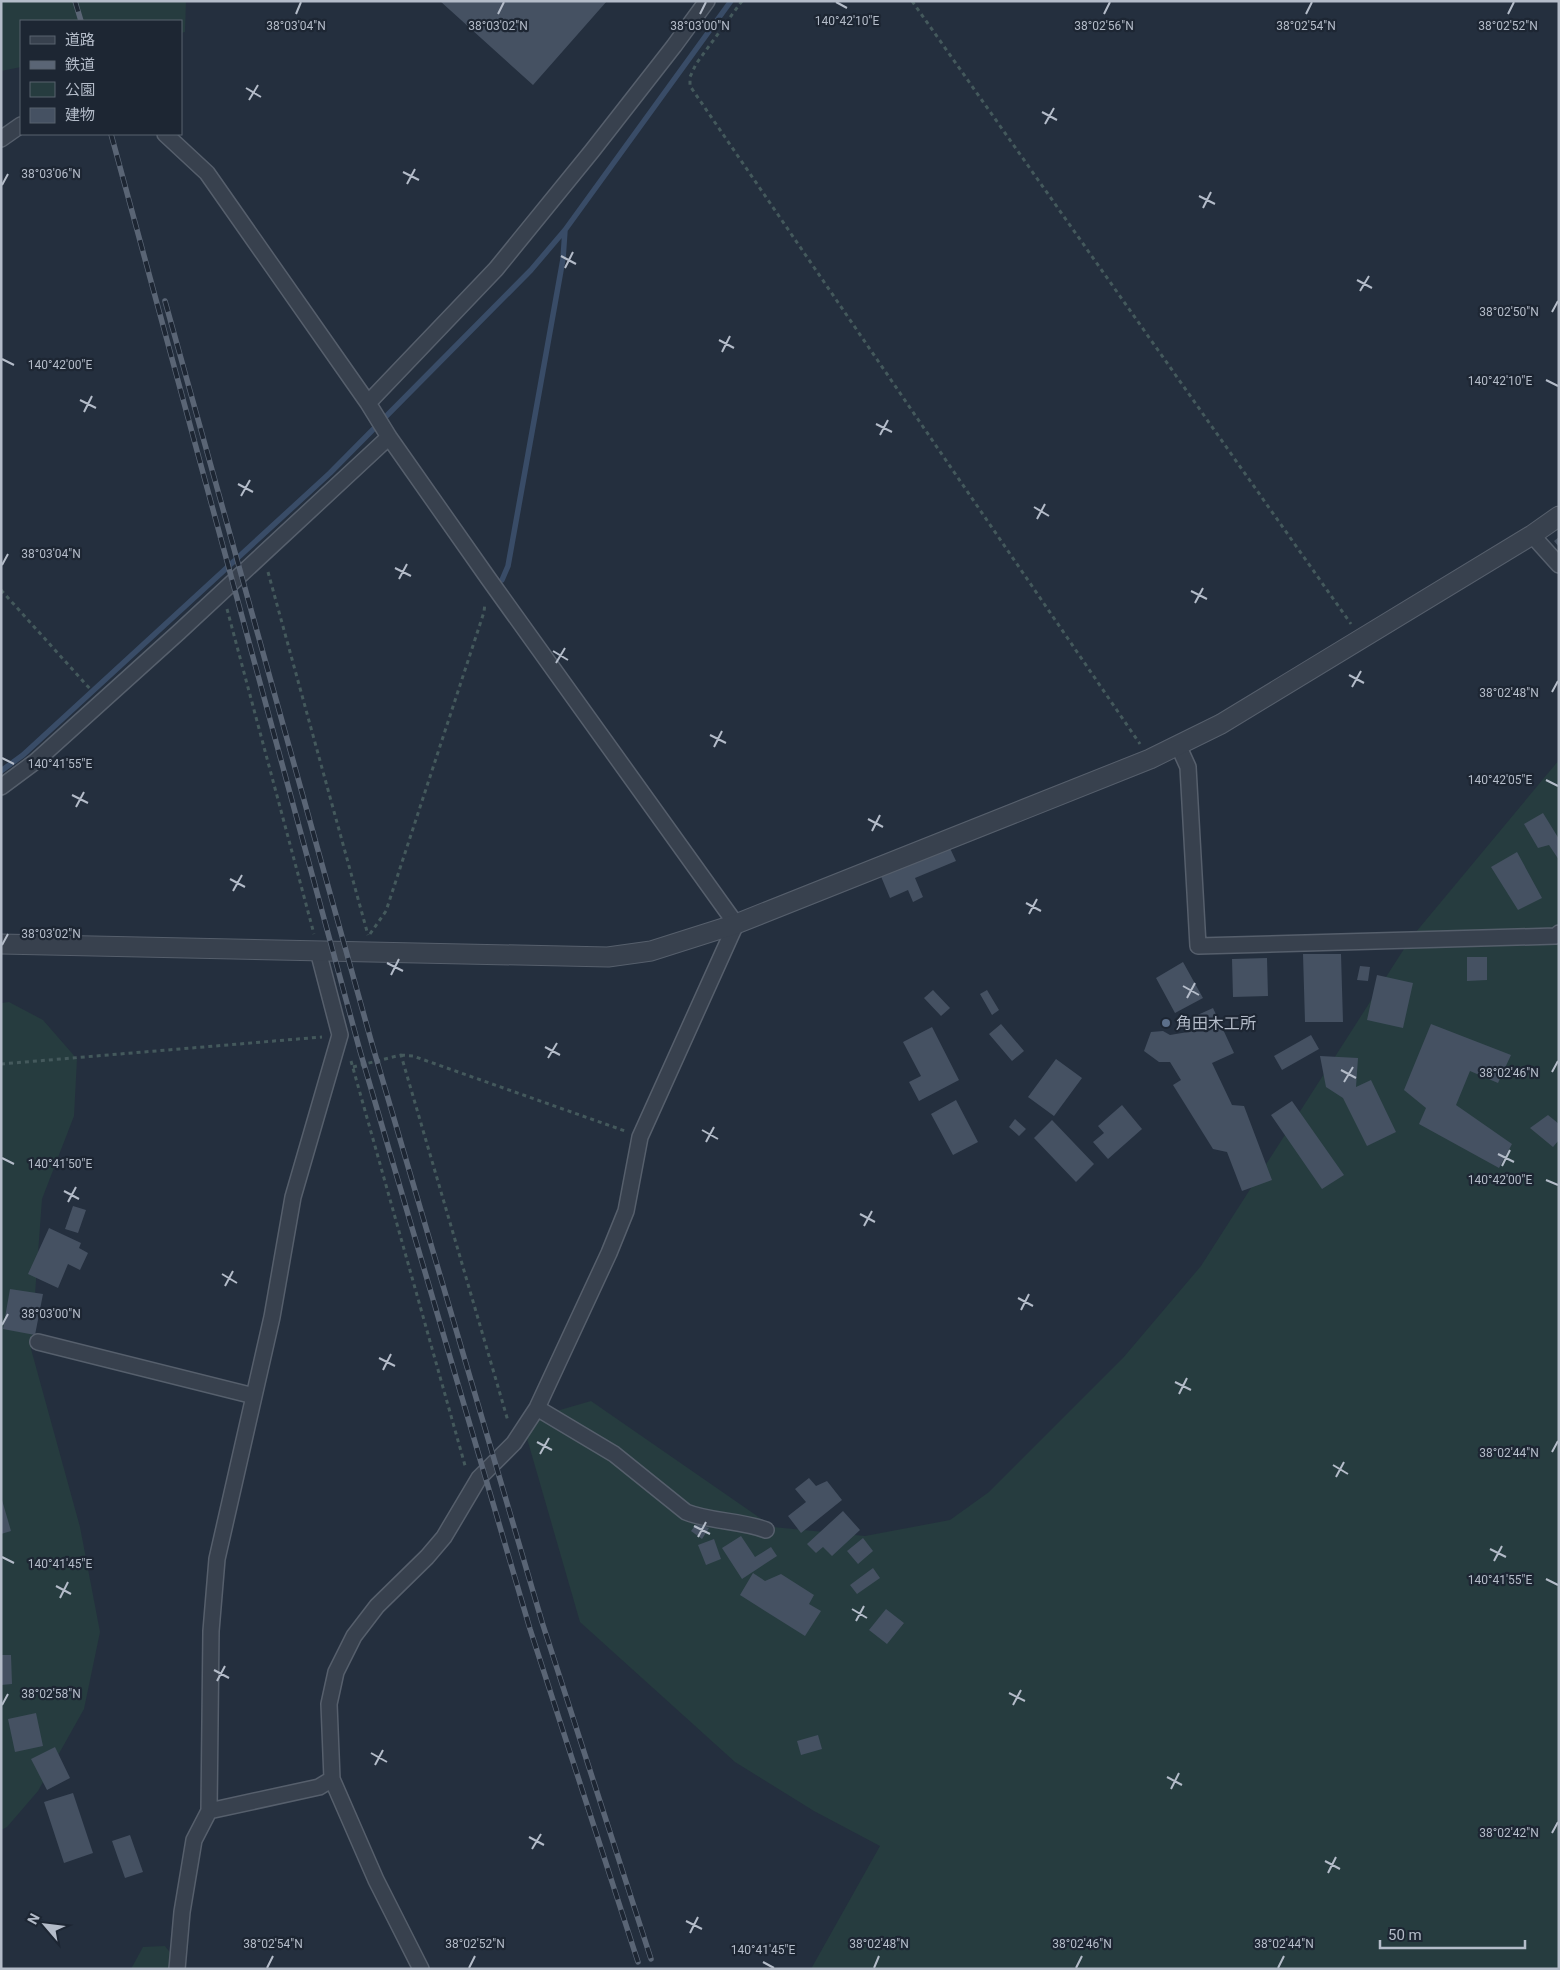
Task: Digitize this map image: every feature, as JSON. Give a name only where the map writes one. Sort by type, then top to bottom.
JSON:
[{"type":"street","points":[[1,787],[36,761],[263,552],[379,421],[496,269],[674,46],[707,1]]},
{"type":"street","points":[[1,139],[20,126]]},
{"type":"street","points":[[166,135],[207,173],[488,578],[736,924]]},
{"type":"street","points":[[1,944],[608,957],[651,950],[736,924],[1150,759],[1221,724],[1532,535],[1559,516]]},
{"type":"street","points":[[1532,535],[1559,565]]},
{"type":"street","points":[[1178,745],[1188,767],[1198,946],[1556,936],[1559,933]]},
{"type":"street","points":[[421,1969],[376,1880],[332,1779],[329,1704],[336,1672],[354,1636],[377,1606],[444,1538],[479,1478],[514,1443],[536,1408],[609,1253],[626,1211],[640,1136],[736,924]]},
{"type":"street","points":[[177,1969],[182,1912],[194,1840],[208,1811],[211,1630],[217,1558],[272,1317],[293,1197],[340,1036],[318,951]]},
{"type":"street","points":[[38,1342],[254,1396]]},
{"type":"street","points":[[536,1408],[614,1454],[686,1512],[695,1516],[751,1525],[766,1530]]},
{"type":"street","points":[[208,1811],[319,1787],[332,1779]]},
{"type":"path","points":[[742,1],[696,64],[690,77],[690,86],[1150,759]]},
{"type":"path","points":[[912,1],[1361,639]]},
{"type":"path","points":[[263,552],[369,937],[386,911],[484,612],[488,578]]},
{"type":"path","points":[[1,590],[86,684]]},
{"type":"path","points":[[222,591],[318,951]]},
{"type":"path","points":[[1,1064],[340,1036],[353,1067],[472,1490]]},
{"type":"path","points":[[401,1055],[514,1443]]},
{"type":"path","points":[[353,1067],[401,1055],[413,1056],[640,1136]]},
{"type":"green space","points":[[1,1],[186,1],[185,32],[182,33],[182,20],[20,20],[20,67],[1,71]]},
{"type":"green space","points":[[1559,760],[1559,1969],[811,1969],[880,1846],[814,1811],[735,1762],[580,1622],[522,1421],[591,1401],[773,1527],[865,1536],[950,1520],[989,1492],[1123,1358],[1201,1266],[1411,938]]},
{"type":"green space","points":[[9,1002],[43,1020],[77,1059],[74,1116],[42,1199],[31,1349],[80,1527],[100,1632],[84,1709],[38,1791],[7,1827],[1,1830],[1,1003]]},
{"type":"green space","points":[[165,1946],[183,1969],[131,1969],[143,1947]]},
{"type":"building","points":[[440,1],[607,1],[533,85]]},
{"type":"building","points":[[1559,537],[1559,547],[1554,541]]},
{"type":"building","points":[[1543,813],[1559,839],[1559,860],[1549,845],[1538,848],[1524,824]]},
{"type":"building","points":[[948,844],[956,861],[915,878],[923,897],[913,902],[908,890],[890,898],[880,874]]},
{"type":"building","points":[[1517,852],[1542,898],[1518,910],[1491,867]]},
{"type":"building","points":[[1303,954],[1341,954],[1343,1022],[1305,1022]]},
{"type":"building","points":[[1467,957],[1487,957],[1487,980],[1467,981]]},
{"type":"building","points":[[1267,958],[1268,996],[1233,997],[1232,959]]},
{"type":"building","points":[[1183,962],[1203,998],[1175,1013],[1156,978]]},
{"type":"building","points":[[1360,966],[1370,967],[1368,981],[1357,980]]},
{"type":"building","points":[[1377,975],[1413,983],[1403,1028],[1367,1020]]},
{"type":"building","points":[[933,990],[950,1008],[941,1016],[924,998]]},
{"type":"building","points":[[987,990],[999,1010],[992,1015],[980,994]]},
{"type":"building","points":[[1213,1008],[1234,1053],[1212,1063],[1232,1105],[1244,1106],[1272,1180],[1242,1191],[1227,1152],[1213,1149],[1173,1085],[1181,1080],[1170,1062],[1159,1062],[1144,1051],[1151,1032],[1163,1031],[1170,1035],[1194,1031],[1191,1018]]},
{"type":"building","points":[[1001,1024],[1024,1051],[1012,1061],[989,1034]]},
{"type":"building","points":[[1431,1024],[1511,1055],[1498,1083],[1470,1071],[1456,1105],[1512,1144],[1499,1168],[1419,1124],[1426,1108],[1404,1090]]},
{"type":"building","points":[[932,1027],[959,1080],[919,1101],[909,1082],[921,1076],[903,1042]]},
{"type":"building","points":[[1311,1035],[1319,1049],[1282,1070],[1274,1056]]},
{"type":"building","points":[[1320,1056],[1358,1058],[1356,1087],[1371,1080],[1396,1132],[1367,1146],[1343,1098],[1326,1087]]},
{"type":"building","points":[[1056,1059],[1082,1078],[1054,1116],[1028,1097]]},
{"type":"building","points":[[956,1100],[978,1142],[953,1155],[931,1114]]},
{"type":"building","points":[[1292,1101],[1344,1175],[1322,1189],[1271,1115]]},
{"type":"building","points":[[1122,1105],[1142,1129],[1108,1159],[1093,1142],[1104,1133],[1098,1126]]},
{"type":"building","points":[[1548,1115],[1559,1124],[1559,1140],[1553,1147],[1530,1128]]},
{"type":"building","points":[[1015,1119],[1026,1129],[1019,1136],[1009,1127]]},
{"type":"building","points":[[1052,1120],[1094,1164],[1076,1182],[1034,1138]]},
{"type":"building","points":[[73,1206],[86,1210],[78,1233],[65,1229]]},
{"type":"building","points":[[49,1228],[81,1243],[79,1248],[88,1253],[80,1270],[68,1264],[58,1288],[28,1274]]},
{"type":"building","points":[[10,1289],[43,1294],[35,1335],[3,1329]]},
{"type":"building","points":[[809,1478],[816,1486],[827,1481],[842,1500],[801,1533],[788,1516],[806,1502],[795,1489]]},
{"type":"building","points":[[1,1501],[11,1531],[1,1534]]},
{"type":"building","points":[[843,1511],[860,1530],[832,1556],[823,1547],[816,1553],[807,1544]]},
{"type":"building","points":[[696,1524],[709,1528],[702,1539],[691,1531]]},
{"type":"building","points":[[741,1536],[755,1557],[771,1547],[777,1556],[742,1579],[722,1548]]},
{"type":"building","points":[[863,1538],[873,1551],[858,1564],[847,1551]]},
{"type":"building","points":[[714,1539],[721,1559],[706,1565],[698,1545]]},
{"type":"building","points":[[873,1568],[880,1578],[857,1594],[850,1585]]},
{"type":"building","points":[[753,1573],[765,1581],[781,1574],[814,1595],[809,1604],[821,1611],[805,1636],[740,1595]]},
{"type":"building","points":[[886,1609],[904,1623],[887,1644],[869,1630]]},
{"type":"building","points":[[1,1655],[11,1655],[12,1684],[1,1685]]},
{"type":"building","points":[[36,1713],[43,1746],[15,1752],[8,1719]]},
{"type":"building","points":[[818,1735],[822,1749],[801,1755],[797,1741]]},
{"type":"building","points":[[55,1747],[70,1778],[47,1790],[31,1759]]},
{"type":"building","points":[[73,1793],[93,1853],[64,1863],[44,1802]]},
{"type":"building","points":[[130,1835],[143,1872],[125,1878],[112,1841]]},
{"type":"waterway","points":[[1,771],[23,755],[330,473],[531,270],[565,230],[731,1]]},
{"type":"waterway","points":[[502,580],[508,566],[563,259],[565,230]]},
{"type":"railway","points":[[75,1],[81,20]]},
{"type":"railway","points":[[111,135],[360,1051],[530,1629],[638,1962]]},
{"type":"railway","points":[[165,301],[372,1044],[542,1622],[651,1959]]},
{"type":"place","name":"角田木工所","points":[[1166,1023]]}]
